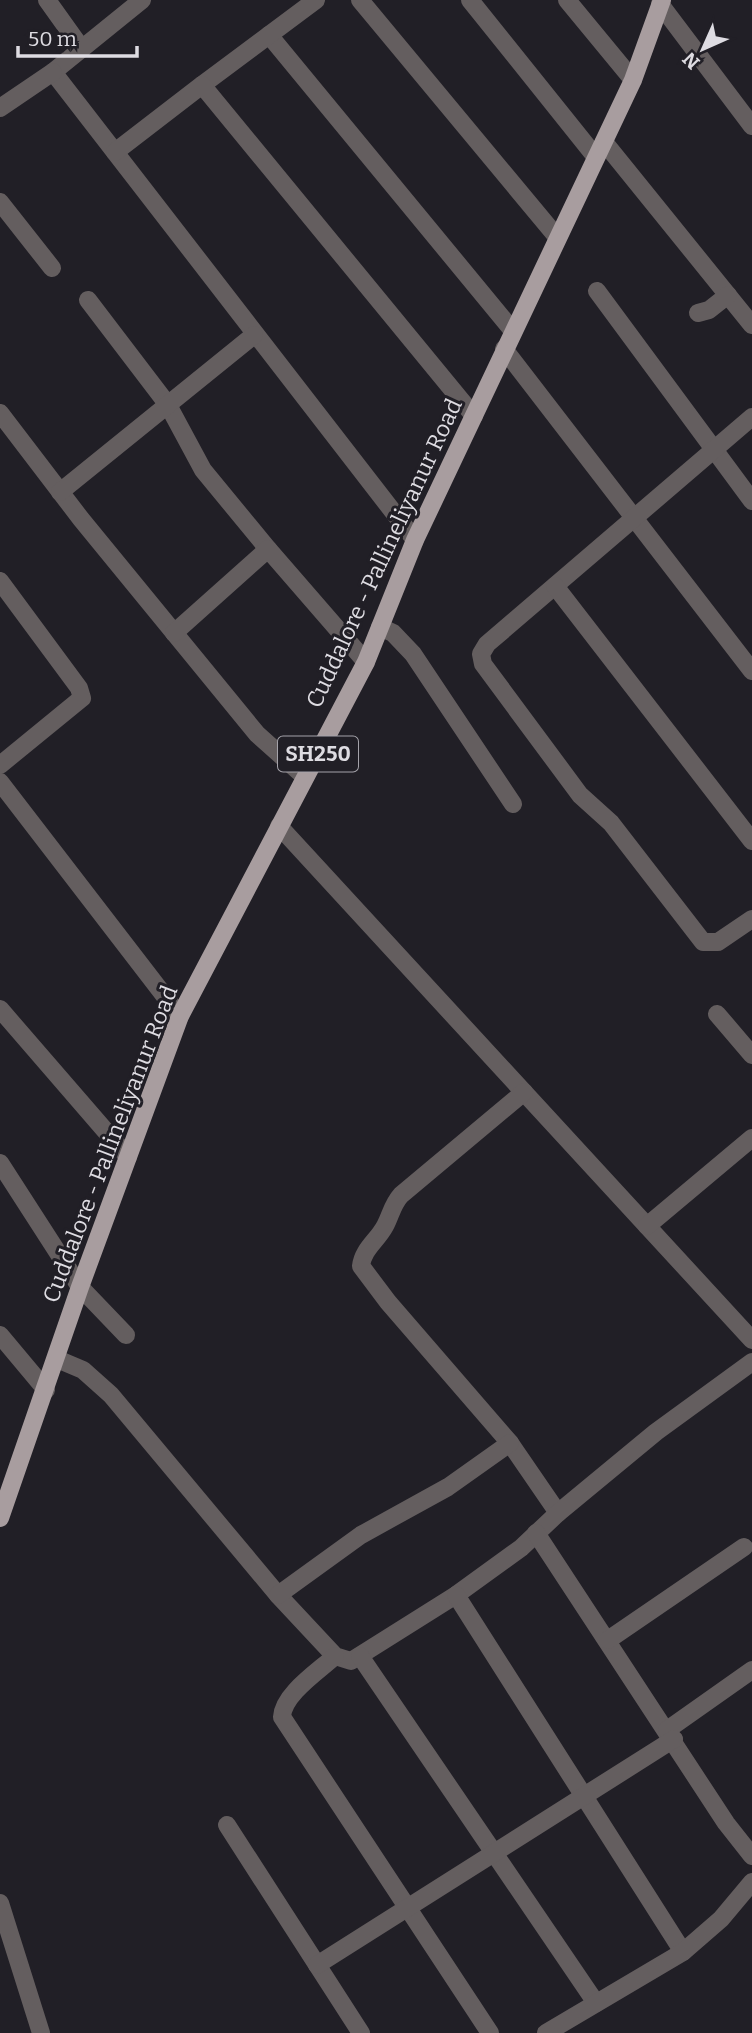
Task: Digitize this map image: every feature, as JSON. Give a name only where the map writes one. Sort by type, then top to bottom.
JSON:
[{"type":"main road","name":"Cuddalore - Pallineliyanur Road","points":[[0,1518],[4,1491],[46,1390],[80,1287],[180,1016],[366,662],[415,540],[633,80],[661,2]]},
{"type":"street","points":[[47,0],[82,49]]},
{"type":"street","points":[[0,108],[53,72],[142,0]]},
{"type":"street","points":[[115,152],[316,0]]},
{"type":"street","points":[[360,0],[557,237]]},
{"type":"street","points":[[470,0],[752,325]]},
{"type":"street","points":[[567,0],[633,80]]},
{"type":"street","points":[[661,2],[752,126]]},
{"type":"street","points":[[269,35],[513,331]]},
{"type":"street","points":[[53,72],[415,540]]},
{"type":"street","points":[[202,85],[474,416]]},
{"type":"street","points":[[0,202],[52,268]]},
{"type":"street","points":[[597,291],[752,501]]},
{"type":"street","points":[[698,313],[709,310],[728,295]]},
{"type":"street","points":[[88,300],[168,405],[203,470],[366,662]]},
{"type":"street","points":[[60,492],[254,335]]},
{"type":"street","points":[[504,349],[752,671]]},
{"type":"street","points":[[0,413],[60,492],[257,734],[305,777]]},
{"type":"street","points":[[752,417],[486,644],[481,654],[483,664],[580,795],[611,822],[703,942],[710,945],[718,942],[752,919]]},
{"type":"street","points":[[174,633],[268,549]]},
{"type":"street","points":[[0,581],[79,688],[82,698],[0,765]]},
{"type":"street","points":[[555,586],[752,841]]},
{"type":"street","points":[[380,627],[393,633],[413,654],[513,804]]},
{"type":"street","points":[[1,786],[180,1016]]},
{"type":"street","points":[[279,826],[752,1340]]},
{"type":"street","points":[[0,1009],[128,1157]]},
{"type":"street","points":[[717,1014],[752,1055]]},
{"type":"street","points":[[524,1092],[401,1195],[393,1205],[380,1233],[362,1256],[361,1266],[510,1443],[558,1513]]},
{"type":"street","points":[[647,1226],[752,1138]]},
{"type":"street","points":[[0,1163],[80,1287],[126,1335]]},
{"type":"street","points":[[0,1335],[46,1390]]},
{"type":"street","points":[[57,1359],[83,1370],[111,1395],[278,1595],[335,1656],[351,1661],[456,1595],[537,1533],[656,1432],[752,1362]]},
{"type":"street","points":[[278,1595],[361,1535],[448,1487],[510,1443]]},
{"type":"street","points":[[537,1533],[735,1836],[752,1856]]},
{"type":"street","points":[[608,1640],[744,1547]]},
{"type":"street","points":[[456,1595],[683,1952]]},
{"type":"street","points":[[335,1656],[289,1700],[282,1717],[490,2033]]},
{"type":"street","points":[[360,1656],[596,2003]]},
{"type":"street","points":[[317,1965],[584,1798],[671,1735],[752,1670]]},
{"type":"street","points":[[227,1825],[361,2033]]},
{"type":"street","points":[[546,2033],[683,1952],[720,1919],[752,1882]]},
{"type":"street","points":[[0,1903],[41,2033]]}]
